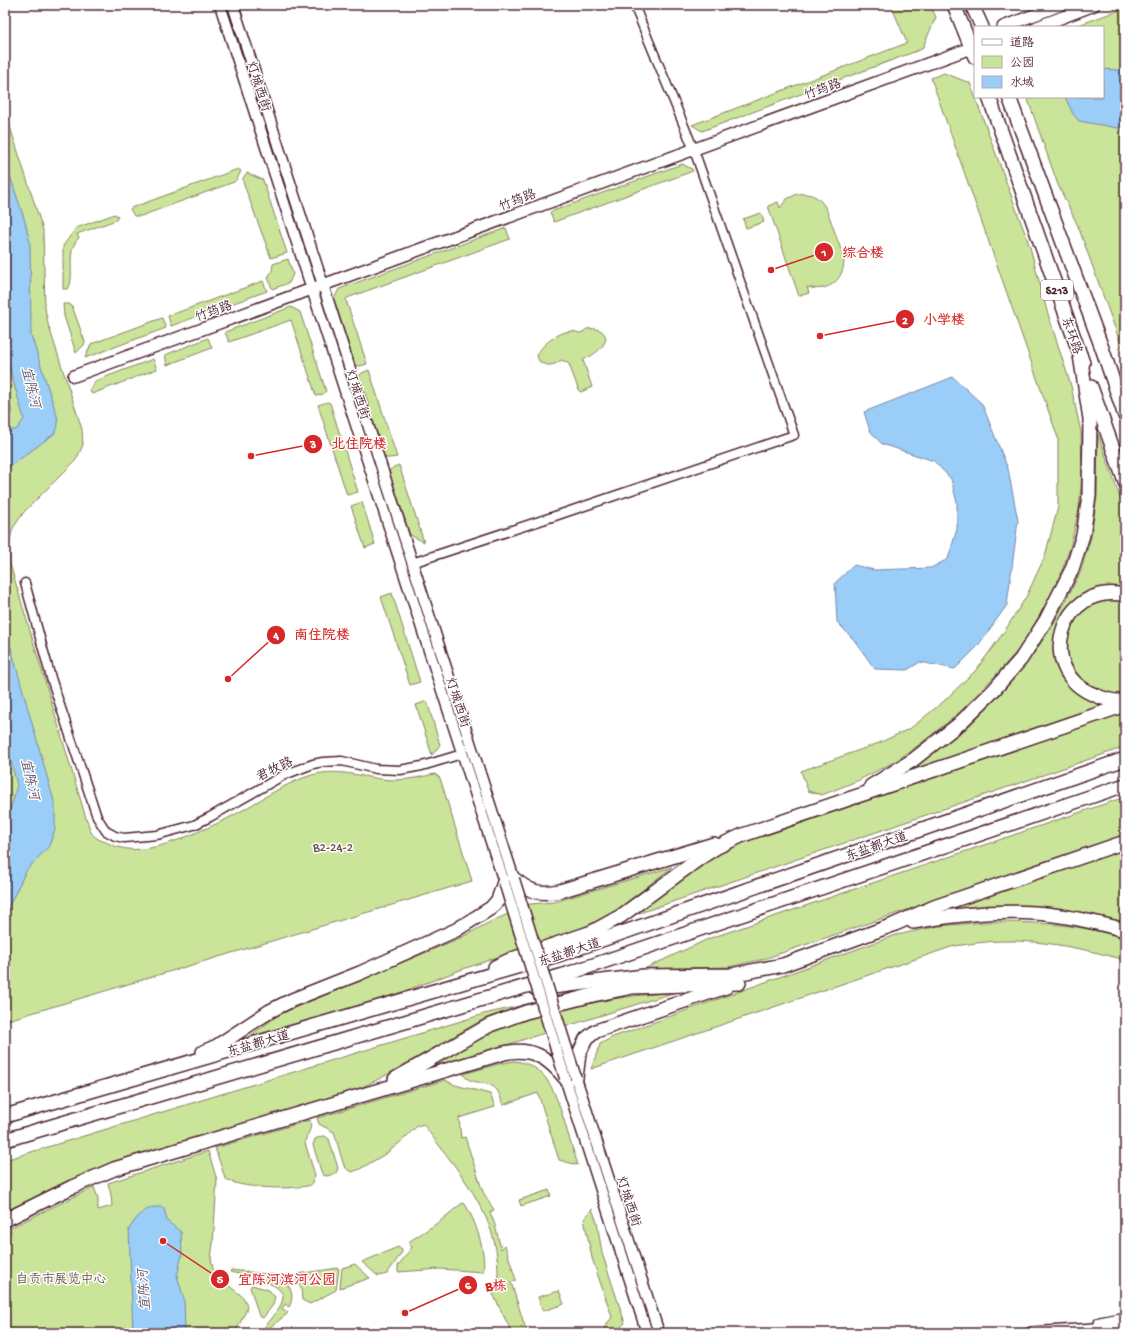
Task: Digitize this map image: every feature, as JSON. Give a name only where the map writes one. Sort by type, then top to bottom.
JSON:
[{"type":"highway","points":[[954,5],[973,47]]},
{"type":"highway","points":[[972,5],[982,26]]},
{"type":"highway","name":"东环路","points":[[989,98],[1125,482]]},
{"type":"highway","name":"东环路","points":[[1009,98],[1102,348],[1125,416]]},
{"type":"highway","points":[[1102,348],[1125,388]]},
{"type":"highway","points":[[850,798],[913,760],[959,724],[992,692],[1021,659],[1046,620],[1072,569],[1083,535],[1089,496],[1090,418],[1080,356]]},
{"type":"highway","points":[[1125,595],[1117,593],[1105,594],[1091,598],[1077,606],[1068,619],[1061,635],[1061,654],[1064,668],[1072,680],[1085,691],[1102,698],[1125,701]]},
{"type":"highway","points":[[171,1068],[217,1046],[270,1011],[292,1000],[360,973],[456,930],[491,908],[498,900],[509,880],[528,889],[546,893],[553,892],[743,835],[1125,705]]},
{"type":"highway","name":"东盐都大道","points":[[5,1116],[561,954],[1125,759]]},
{"type":"highway","name":"东盐都大道","points":[[5,1140],[567,974],[1125,785]]},
{"type":"highway","points":[[460,984],[512,959],[592,932],[621,916],[700,858],[718,847],[743,835]]},
{"type":"highway","points":[[5,1220],[72,1187],[114,1169],[515,1050],[525,1051],[543,1057],[570,1078],[586,1039],[596,1031],[739,983],[893,925],[934,907],[1125,842]]},
{"type":"highway","points":[[893,925],[980,913],[1035,913],[1083,919],[1125,930]]},
{"type":"highway","points":[[498,994],[644,976],[731,975],[784,965]]},
{"type":"highway","points":[[373,1092],[490,1025],[526,1012],[593,995],[633,987],[739,983]]},
{"type":"main road","points":[[1006,26],[1060,5]]},
{"type":"main road","points":[[1040,26],[1094,5]]},
{"type":"main road","name":"竹筠路","points":[[74,376],[973,47]]},
{"type":"main road","points":[[1048,1332],[1125,1318]]},
{"type":"main road","points":[[1031,1333],[1125,1327]]},
{"type":"street","name":"灯城西街","points":[[220,5],[462,754],[509,880]]},
{"type":"street","name":"灯城西街","points":[[233,5],[412,563],[509,880]]},
{"type":"street","points":[[412,563],[794,435],[694,150],[634,5]]},
{"type":"street","name":"君牧路","points":[[25,583],[51,678],[96,818],[106,831],[124,838],[137,838],[173,832],[194,825],[284,775],[313,764],[342,761],[376,769],[400,770],[422,766],[462,754]]},
{"type":"street","points":[[509,880],[570,1078]]},
{"type":"street","name":"灯城西街","points":[[570,1078],[646,1333]]},
{"type":"street","name":"灯城西街","points":[[570,1078],[659,1333]]},
{"type":"green space","points":[[891,5],[930,5],[936,17],[922,49],[702,131],[692,125],[907,43]]},
{"type":"green space","points":[[1125,8],[1125,356],[1078,226],[1058,185],[1027,98],[1104,98],[1104,26],[1076,26]]},
{"type":"green space","points":[[944,73],[970,83],[974,98],[975,98],[1030,247],[1047,311],[1071,386],[1081,432],[1082,475],[1079,509],[1070,548],[1058,582],[1021,647],[959,713],[924,741],[896,761],[857,781],[822,795],[808,791],[801,771],[879,743],[911,728],[944,701],[976,670],[1004,632],[1026,597],[1045,556],[1058,507],[1058,438],[931,78]]},
{"type":"green space","name":"B2-24-2","points":[[5,111],[43,230],[45,308],[48,324],[82,429],[83,445],[76,460],[24,512],[13,528],[9,543],[10,564],[91,832],[98,839],[117,847],[125,849],[152,848],[178,840],[215,825],[283,787],[312,775],[333,772],[393,780],[409,779],[435,774],[440,778],[472,881],[5,1021],[5,415],[12,412],[5,389]]},
{"type":"green space","points":[[682,164],[693,171],[554,222],[550,212]]},
{"type":"green space","points":[[238,169],[241,171],[234,182],[141,216],[134,216],[130,209],[131,208]]},
{"type":"green space","points":[[247,173],[263,180],[287,253],[271,258],[243,182],[243,178]]},
{"type":"green space","points":[[797,194],[813,196],[823,203],[844,260],[841,274],[833,284],[821,288],[807,287],[809,293],[799,296],[768,206],[778,202],[780,208],[787,199]]},
{"type":"green space","points":[[761,213],[764,222],[746,228],[743,219]]},
{"type":"green space","points":[[115,214],[118,216],[116,220],[77,234],[79,238],[75,243],[71,254],[70,285],[67,289],[63,289],[63,246],[76,228]]},
{"type":"green space","points":[[506,228],[510,239],[347,298],[346,300],[367,364],[360,366],[355,365],[334,299],[339,289]]},
{"type":"green space","points":[[288,259],[293,274],[289,283],[272,289],[268,277],[272,271],[273,264]]},
{"type":"green space","points":[[263,281],[267,291],[171,326],[168,316]]},
{"type":"green space","points":[[63,304],[69,304],[72,306],[85,342],[85,344],[76,353],[64,316]]},
{"type":"green space","points":[[291,307],[300,312],[326,391],[323,394],[316,396],[291,320],[229,342],[225,332]]},
{"type":"green space","points":[[162,318],[166,328],[85,358],[91,344]]},
{"type":"green space","points":[[587,329],[599,330],[605,335],[606,338],[603,345],[594,354],[583,360],[592,387],[581,392],[579,391],[569,364],[562,360],[548,365],[539,361],[537,356],[542,347],[556,336],[572,331],[581,333]]},
{"type":"green space","points":[[208,338],[212,348],[167,365],[165,355]]},
{"type":"green space","points":[[153,359],[157,369],[92,394],[90,391],[95,381]]},
{"type":"green space","points":[[369,370],[397,457],[385,458],[359,376]]},
{"type":"green space","points":[[328,402],[330,403],[358,492],[347,495],[318,405]]},
{"type":"green space","points":[[1098,434],[1125,512],[1125,588],[1110,588],[1096,591],[1069,609],[1058,669],[1079,693],[1092,700],[1109,705],[895,779],[966,729],[999,696],[1026,664],[1052,627],[1080,573],[1091,537],[1097,496]]},
{"type":"green space","points":[[399,465],[424,542],[410,535],[389,471]]},
{"type":"green space","points":[[362,502],[375,544],[365,548],[351,506]]},
{"type":"green space","points":[[392,593],[420,682],[410,685],[381,597]]},
{"type":"green space","points":[[1101,600],[1125,601],[1125,694],[1103,693],[1078,678],[1069,665],[1067,636],[1079,611]]},
{"type":"green space","points":[[427,701],[440,745],[432,755],[416,705]]},
{"type":"green space","points":[[1125,711],[1125,747],[628,917],[702,862],[743,843]]},
{"type":"green space","points":[[1125,797],[1125,835],[764,959],[728,967],[644,969],[708,939]]},
{"type":"green space","points":[[1125,846],[1125,922],[1057,909],[1022,906],[939,910]]},
{"type":"green space","points":[[672,867],[612,914],[580,929],[463,969],[394,995],[246,1039],[280,1014],[460,938],[490,922],[530,904],[554,902]]},
{"type":"green space","points":[[985,922],[1056,924],[1108,934],[1125,939],[1125,960],[1080,949],[1034,942],[997,941],[954,946],[591,1069],[600,1044],[613,1037],[896,935],[939,926]]},
{"type":"green space","points":[[673,993],[426,1070],[483,1036],[524,1020],[587,1004],[644,995]]},
{"type":"green space","points":[[532,1003],[484,1019],[383,1077],[360,1088],[122,1162],[5,1215],[5,1160],[484,1014]]},
{"type":"green space","points":[[514,1061],[525,1063],[534,1068],[542,1074],[553,1090],[578,1165],[559,1160],[538,1093],[503,1105],[497,1090],[489,1085],[470,1080],[463,1074]]},
{"type":"green space","points":[[445,1080],[455,1085],[490,1094],[495,1107],[459,1118],[461,1138],[465,1137],[483,1192],[494,1210],[490,1212],[501,1249],[505,1245],[516,1280],[511,1282],[527,1333],[512,1333],[492,1292],[498,1275],[496,1251],[491,1230],[483,1211],[461,1175],[423,1124],[416,1127],[387,1153],[352,1172],[344,1166],[334,1132],[319,1124],[317,1118]]},
{"type":"green space","points":[[310,1120],[311,1127],[305,1143],[315,1175],[311,1185],[292,1188],[266,1188],[231,1182],[225,1178],[215,1148]]},
{"type":"green space","points":[[322,1136],[329,1139],[338,1168],[336,1173],[327,1176],[323,1175],[321,1171],[313,1145],[315,1139]]},
{"type":"green space","name":"自贡市展览中心","points":[[208,1151],[217,1180],[211,1258],[213,1269],[218,1277],[243,1297],[247,1305],[246,1311],[235,1333],[5,1333],[5,1231],[7,1233],[11,1232],[10,1228],[94,1187],[98,1198],[98,1210],[112,1206],[108,1183]]},
{"type":"green space","points":[[549,1190],[551,1196],[521,1206],[519,1200]]},
{"type":"green space","points":[[464,1203],[476,1227],[482,1246],[484,1264],[483,1272],[440,1269],[398,1272],[398,1266],[412,1247],[409,1244],[410,1241]]},
{"type":"green space","points":[[592,1209],[597,1222],[602,1253],[625,1323],[615,1333],[604,1328],[612,1317],[592,1258],[584,1219]]},
{"type":"green space","points":[[398,1247],[402,1250],[402,1252],[387,1274],[378,1276],[362,1262]]},
{"type":"green space","points":[[355,1264],[370,1278],[340,1288],[342,1268]]},
{"type":"green space","points":[[338,1268],[336,1290],[310,1304],[302,1300],[301,1288],[295,1278],[297,1274]]},
{"type":"green space","points":[[231,1270],[276,1275],[275,1278],[270,1276],[268,1279],[279,1284],[281,1279],[284,1281],[290,1288],[292,1295],[289,1307],[285,1304],[282,1309],[288,1312],[287,1314],[263,1333],[259,1333],[280,1307],[283,1298],[282,1292],[261,1280],[230,1272]]},
{"type":"green space","points":[[252,1285],[269,1290],[275,1297],[273,1305],[263,1318],[259,1316],[250,1287]]},
{"type":"green space","points":[[559,1291],[564,1304],[543,1311],[538,1297]]},
{"type":"water","points":[[1104,69],[1125,69],[1125,133],[1118,128],[1079,121],[1073,114],[1065,98],[1104,98]]},
{"type":"water","name":"宜陈河","points":[[5,161],[24,218],[30,243],[31,335],[57,416],[58,427],[54,434],[5,470],[5,433],[17,429],[24,419],[5,352]]},
{"type":"water","points":[[953,377],[982,404],[1008,469],[1018,521],[1007,605],[977,647],[955,669],[920,662],[907,670],[875,669],[854,640],[837,622],[835,583],[854,565],[874,570],[931,568],[948,559],[957,529],[957,503],[951,479],[934,461],[882,444],[870,431],[864,412]]},
{"type":"water","name":"宜陈河","points":[[5,627],[55,805],[55,829],[49,846],[26,871],[5,914],[5,820],[13,801],[17,785],[5,738]]},
{"type":"water","name":"宜陈河","points":[[154,1207],[161,1207],[164,1209],[167,1221],[181,1232],[182,1255],[177,1276],[184,1299],[185,1333],[133,1333],[129,1229],[140,1215],[146,1210]]},
{"type":"place","name":"综合楼","points":[[771,270]]},
{"type":"place","name":"小学楼","points":[[820,336]]},
{"type":"place","name":"北住院楼","points":[[251,456]]},
{"type":"place","name":"南住院楼","points":[[228,679]]},
{"type":"place","name":"宜陈河滨河公园","points":[[163,1241]]},
{"type":"place","name":"B栋","points":[[405,1313]]}]
